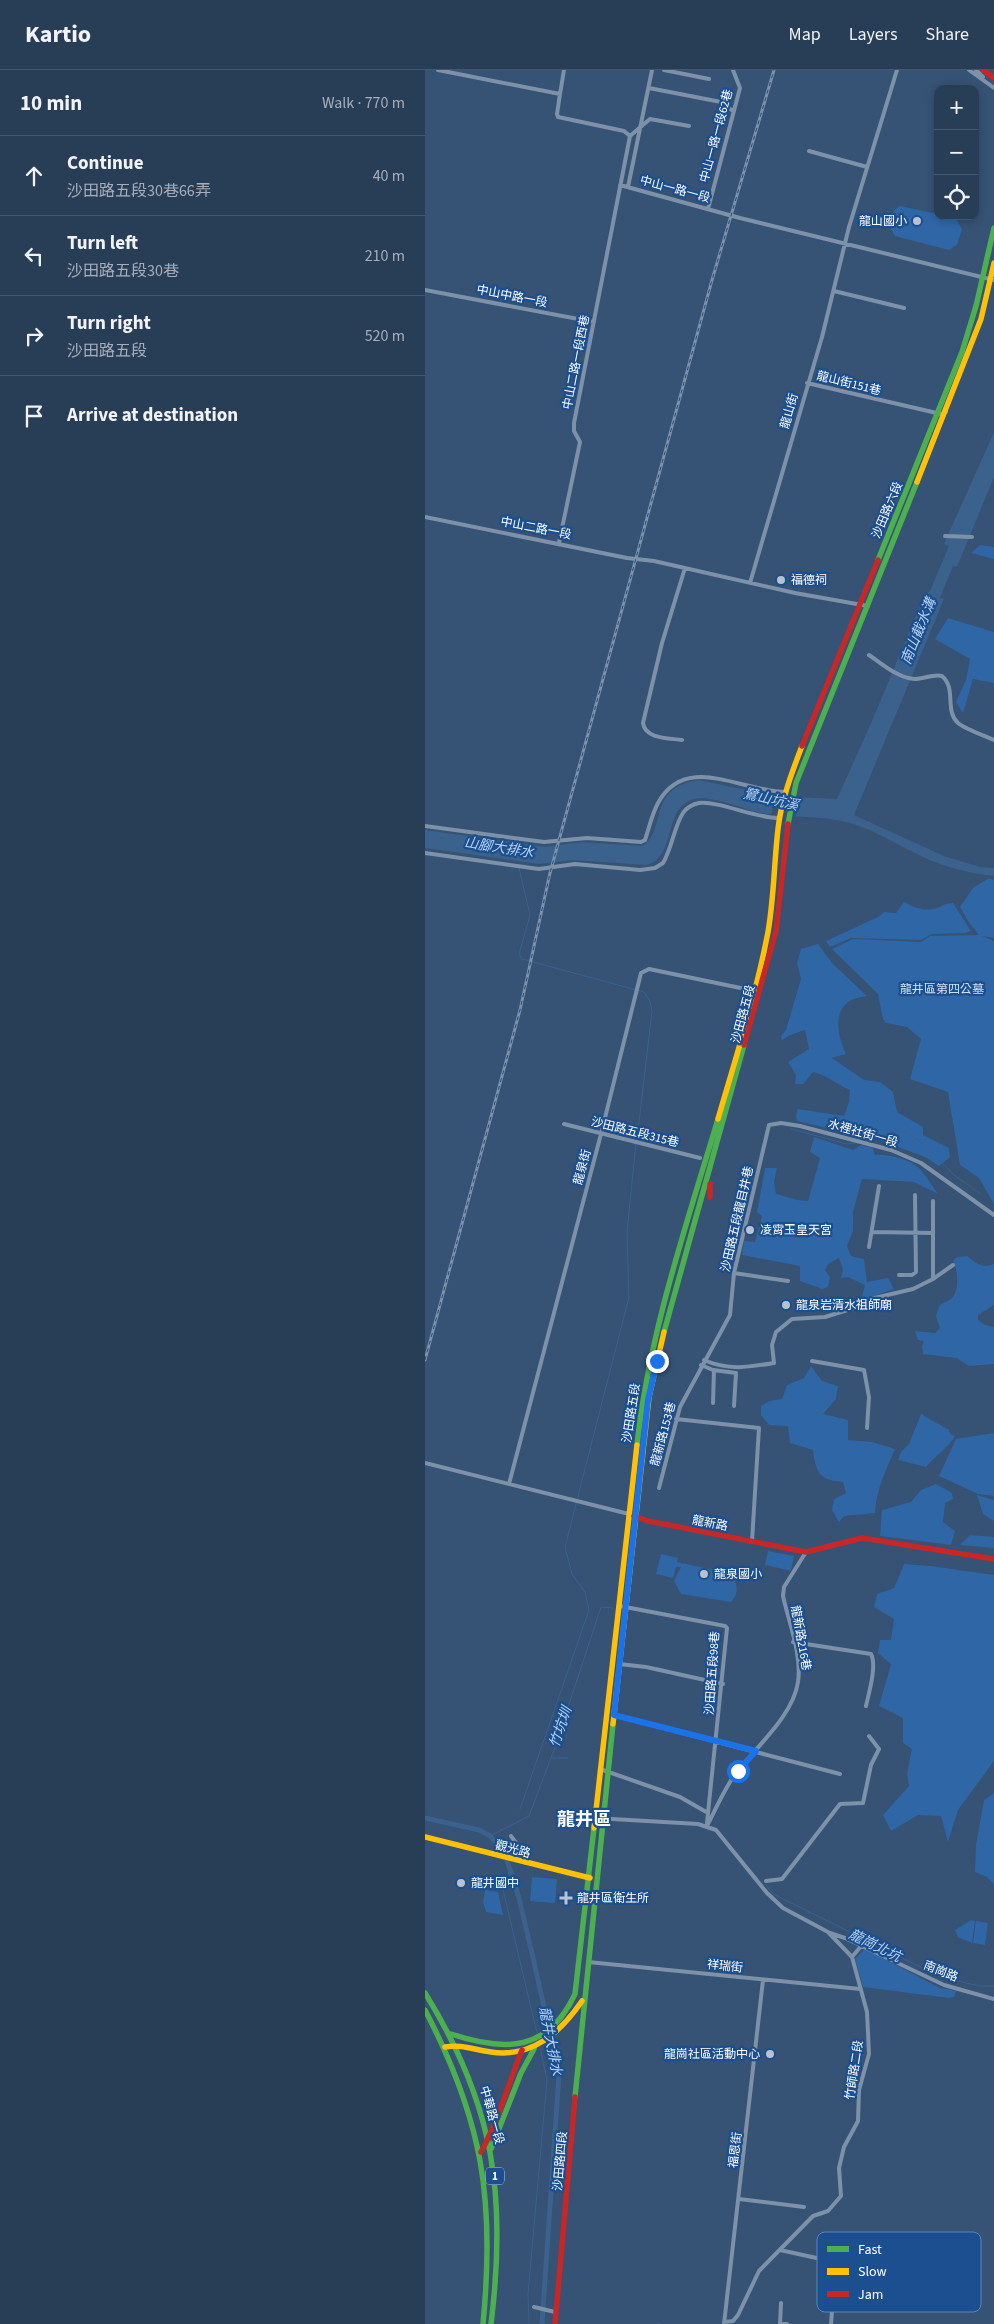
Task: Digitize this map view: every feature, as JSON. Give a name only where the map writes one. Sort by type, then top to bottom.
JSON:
[{"type":"street","points":[[438,70],[560,94]]},
{"type":"street","points":[[474,77],[475,70]]},
{"type":"street","points":[[564,70],[558,117],[624,131],[630,136],[650,119],[689,126]]},
{"type":"street","points":[[628,187],[643,124],[652,70]]},
{"type":"street","points":[[664,70],[709,79]]},
{"type":"street","name":"中山一路一段62巷","points":[[708,209],[739,88],[733,70]]},
{"type":"street","name":"龍山街","points":[[750,583],[834,291],[867,167],[897,70]]},
{"type":"street","points":[[969,70],[994,88]]},
{"type":"street","points":[[976,70],[994,88]]},
{"type":"street","points":[[983,70],[994,78]]},
{"type":"street","points":[[649,88],[721,102],[733,111]]},
{"type":"street","name":"中山一路一段","points":[[630,136],[620,185],[708,209],[992,279]]},
{"type":"street","points":[[809,151],[867,167]]},
{"type":"street","name":"中山二路一段西巷","points":[[559,543],[580,442],[574,431],[574,423],[620,185]]},
{"type":"street","name":"沙田路六段","points":[[779,818],[785,793],[800,749],[962,352],[994,228]]},
{"type":"street","name":"沙田路六段","points":[[776,931],[788,820],[793,796],[815,733],[868,606],[978,328],[992,279],[994,263]]},
{"type":"street","name":"中山中路一段","points":[[425,290],[594,322]]},
{"type":"street","points":[[834,291],[904,308]]},
{"type":"street","name":"龍山街151巷","points":[[807,383],[887,403],[938,413],[946,412]]},
{"type":"street","points":[[927,459],[941,421],[938,413]]},
{"type":"street","name":"中山二路一段","points":[[425,517],[685,568]]},
{"type":"street","points":[[945,536],[972,537]]},
{"type":"street","points":[[682,740],[649,735],[644,730],[643,724],[657,664],[685,568],[795,593],[868,606]]},
{"type":"street","points":[[869,655],[890,669],[914,679],[931,675],[942,676],[951,689],[953,714],[959,723],[994,740]]},
{"type":"street","points":[[425,826],[541,842],[583,838],[643,841],[661,798],[675,784],[690,777],[707,776],[763,790],[785,793]]},
{"type":"street","points":[[425,853],[539,869],[575,864],[644,870],[663,863],[670,851],[682,814],[693,805],[703,803],[759,817],[779,818]]},
{"type":"street","name":"沙田路五段","points":[[600,1769],[636,1517],[646,1397],[706,1189],[716,1147],[743,1062],[768,930],[779,818]]},
{"type":"street","name":"沙田路五段","points":[[609,1772],[619,1664],[629,1514],[646,1397],[669,1284],[731,1070],[776,931]]},
{"type":"street","name":"龍泉街","points":[[509,1484],[601,1134],[641,973],[649,969],[756,991]]},
{"type":"street","points":[[743,1062],[739,1056],[744,1030]]},
{"type":"street","name":"沙田路五段","points":[[729,1103],[735,1072],[731,1070]]},
{"type":"street","name":"水裡社街一段","points":[[769,1125],[781,1123],[800,1126],[891,1150],[921,1163],[994,1215]]},
{"type":"street","name":"沙田路五段315巷","points":[[564,1124],[704,1160]]},
{"type":"street","name":"沙田路五段龍目井巷","points":[[729,1318],[734,1273],[769,1125]]},
{"type":"street","points":[[704,1160],[710,1163],[706,1189],[710,1197],[709,1189],[715,1164],[716,1147]]},
{"type":"street","points":[[869,1247],[879,1186]]},
{"type":"street","points":[[899,1275],[914,1275],[916,1272],[915,1195]]},
{"type":"street","points":[[933,1201],[933,1279]]},
{"type":"street","points":[[872,1232],[933,1234]]},
{"type":"street","points":[[704,1360],[731,1367],[749,1368],[774,1363],[772,1345],[776,1332],[792,1319],[825,1317],[854,1308],[866,1300],[913,1289],[933,1279],[953,1265]]},
{"type":"street","points":[[734,1273],[788,1281]]},
{"type":"street","points":[[669,1284],[678,1287]]},
{"type":"street","name":"龍新路153巷","points":[[659,1488],[676,1418],[683,1399],[729,1318]]},
{"type":"street","points":[[811,1361],[864,1370],[868,1389],[867,1428]]},
{"type":"street","points":[[701,1365],[737,1374],[734,1406]]},
{"type":"street","points":[[713,1402],[715,1370]]},
{"type":"street","points":[[676,1418],[759,1428],[752,1541]]},
{"type":"street","name":"龍新路","points":[[425,1463],[577,1500],[636,1517],[805,1552],[862,1538],[994,1559]]},
{"type":"street","name":"龍新路216巷","points":[[707,1826],[735,1774],[756,1751],[794,1697],[798,1673],[783,1596],[784,1587],[805,1552]]},
{"type":"street","name":"沙田路五段98巷","points":[[623,1607],[725,1626],[727,1634],[723,1684],[707,1826]]},
{"type":"street","points":[[793,1642],[871,1654],[873,1657],[866,1706]]},
{"type":"street","points":[[619,1664],[646,1667],[723,1684]]},
{"type":"street","points":[[607,1714],[717,1740],[840,1774]]},
{"type":"street","points":[[766,1881],[782,1879],[840,1804],[863,1803],[871,1765],[879,1748],[869,1736]]},
{"type":"street","points":[[451,2034],[497,2046],[528,2042],[552,2028],[564,2016],[575,1994],[600,1769],[680,1797],[708,1813]]},
{"type":"street","name":"沙田路四段","points":[[555,2324],[552,2311],[579,2057],[595,1879],[609,1772]]},
{"type":"street","points":[[597,1798],[605,1798]]},
{"type":"street","points":[[595,1818],[707,1826]]},
{"type":"street","name":"竹師路二段","points":[[707,1826],[717,1830],[767,1894],[783,1908],[828,1932],[852,1958],[867,2012],[869,2054],[859,2090],[858,2121],[844,2147],[839,2168],[841,2196],[827,2211],[813,2216],[759,2271],[733,2321],[724,2324]]},
{"type":"street","name":"觀光路","points":[[425,1836],[595,1879]]},
{"type":"street","points":[[511,1836],[526,1857],[527,1863]]},
{"type":"street","name":"南崗路","points":[[828,1932],[944,1985],[994,1999]]},
{"type":"street","points":[[852,1958],[862,1946]]},
{"type":"street","name":"祥瑞街","points":[[588,1962],[860,1989]]},
{"type":"street","name":"福恩街","points":[[724,2324],[763,1980]]},
{"type":"street","name":"1","points":[[425,1993],[451,2034]]},
{"type":"street","points":[[445,2047],[457,2044],[493,2053],[521,2052],[533,2049],[543,2044],[569,2020],[583,1999],[575,1994]]},
{"type":"street","name":"中華路一段","points":[[425,2010],[440,2036],[460,2083],[481,2152],[489,2208],[489,2269],[483,2324]]},
{"type":"street","name":"中華路一段","points":[[451,2034],[466,2062],[491,2149],[498,2260],[491,2324]]},
{"type":"street","points":[[481,2152],[489,2138],[521,2052],[528,2042]]},
{"type":"street","points":[[491,2149],[499,2135],[523,2064],[533,2049]]},
{"type":"street","points":[[739,2200],[804,2207]]},
{"type":"street","points":[[780,2250],[817,2258]]},
{"type":"street","points":[[781,2303],[780,2324],[787,2324]]},
{"type":"street","points":[[534,2307],[552,2311]]},
{"type":"green space","points":[[900,206],[934,213],[934,220],[957,220],[962,229],[957,245],[949,250],[895,236],[892,232],[890,220],[896,208]]},
{"type":"green space","points":[[980,545],[994,547],[994,559],[971,553]]},
{"type":"green space","points":[[948,618],[994,632],[994,683],[973,679],[963,713],[956,702],[966,680],[970,659],[935,639]]},
{"type":"green space","name":"龍井區第四公墓","points":[[989,878],[994,880],[994,938],[982,936],[994,941],[994,1204],[979,1178],[960,1165],[948,1092],[910,1079],[921,1039],[907,1027],[886,1023],[883,1019],[878,994],[832,949],[853,939],[921,942],[930,936],[979,935],[960,907],[973,888]]},
{"type":"green space","points":[[904,902],[916,908],[928,910],[953,903],[971,931],[965,933],[932,934],[921,940],[851,938],[830,947],[826,941],[878,917],[884,912],[896,913]]},
{"type":"green space","points":[[818,944],[832,963],[867,996],[852,1000],[843,1007],[838,1020],[838,1027],[846,1054],[832,1058],[864,1080],[880,1082],[893,1092],[897,1112],[923,1127],[923,1135],[949,1148],[950,1157],[939,1166],[925,1157],[879,1140],[797,1121],[798,1109],[844,1116],[849,1102],[850,1090],[818,1073],[813,1072],[803,1084],[795,1084],[796,1075],[788,1062],[809,1049],[805,1030],[782,1040],[781,1036],[786,1030],[801,979],[797,963],[801,949]]},
{"type":"green space","points":[[814,1137],[853,1150],[861,1145],[873,1148],[875,1155],[892,1156],[909,1162],[922,1171],[938,1194],[914,1182],[862,1179],[853,1212],[853,1231],[847,1246],[851,1256],[864,1259],[867,1282],[888,1278],[894,1289],[861,1300],[865,1285],[848,1277],[841,1278],[843,1270],[839,1258],[828,1264],[825,1270],[830,1277],[828,1287],[822,1289],[800,1281],[800,1266],[742,1255],[744,1241],[755,1242],[762,1216],[757,1212],[765,1168],[777,1168],[774,1182],[776,1194],[808,1201],[820,1158],[810,1152]]},
{"type":"green space","points":[[967,1256],[983,1266],[994,1264],[994,1305],[978,1315],[978,1320],[985,1325],[994,1327],[994,1364],[969,1366],[956,1358],[923,1354],[922,1346],[924,1341],[918,1340],[915,1331],[935,1333],[940,1328],[936,1316],[939,1306],[952,1298],[957,1284],[957,1274],[953,1261],[957,1257]]},
{"type":"green space","points":[[811,1366],[822,1381],[838,1386],[836,1399],[823,1414],[848,1420],[848,1440],[872,1442],[895,1449],[879,1488],[875,1513],[844,1516],[839,1522],[832,1510],[834,1499],[846,1493],[843,1482],[829,1479],[820,1474],[817,1470],[813,1450],[790,1443],[788,1426],[769,1425],[761,1415],[761,1406],[769,1401],[782,1399],[787,1385],[804,1378]]},
{"type":"green space","points":[[921,1414],[949,1430],[950,1434],[955,1436],[926,1467],[898,1460],[901,1452],[909,1444]]},
{"type":"green space","points":[[994,1433],[994,1496],[978,1494],[939,1476],[956,1439]]},
{"type":"green space","points":[[936,1484],[952,1493],[953,1499],[945,1503],[943,1522],[955,1531],[951,1545],[880,1536],[882,1510],[911,1502],[921,1490]]},
{"type":"green space","points":[[977,1495],[994,1500],[994,1521],[983,1514]]},
{"type":"green space","points":[[970,1535],[994,1537],[994,1548],[960,1545]]},
{"type":"green space","points":[[768,1551],[794,1556],[791,1571],[765,1565]]},
{"type":"green space","points":[[661,1554],[678,1558],[677,1562],[737,1575],[735,1598],[731,1602],[681,1594],[674,1581],[681,1567],[676,1567],[673,1578],[656,1574]]},
{"type":"green space","points":[[904,1564],[994,1575],[994,1761],[958,1810],[948,1842],[941,1816],[918,1815],[891,1831],[883,1815],[909,1786],[907,1773],[912,1749],[903,1743],[903,1718],[879,1706],[891,1664],[878,1653],[880,1640],[891,1640],[894,1619],[874,1607],[877,1594],[894,1588]]},
{"type":"green space","points":[[994,1793],[994,1884],[987,1877],[975,1872],[976,1845],[984,1800]]},
{"type":"green space","points":[[532,1877],[557,1879],[555,1903],[530,1901]]},
{"type":"green space","points":[[485,1890],[498,1892],[503,1915],[486,1912],[483,1902]]},
{"type":"green space","points":[[971,1920],[975,1921],[972,1943],[958,1937],[955,1930]]},
{"type":"green space","points":[[976,1921],[988,1923],[985,1945],[973,1943]]},
{"type":"green space","points":[[865,1949],[940,1988],[956,1991],[954,1997],[949,1998],[863,1987],[855,1959]]},
{"type":"water","points":[[994,432],[994,477],[957,567],[953,566],[940,598],[944,599],[854,815],[944,856],[980,867],[994,868],[994,876],[972,873],[941,864],[872,831],[847,822],[757,812],[717,800],[701,798],[684,804],[677,812],[663,852],[656,860],[646,865],[573,860],[539,864],[425,848],[425,830],[545,847],[581,842],[643,846],[655,830],[665,799],[672,791],[683,784],[699,780],[774,796],[837,799],[925,594],[930,591],[949,546],[944,544]]},
{"type":"pier","points":[[776,794],[801,794],[795,819],[771,816]]},
{"type":"waterway","points":[[519,868],[530,915],[519,954],[522,959],[644,992],[650,1001],[652,1011],[637,1139]]},
{"type":"waterway","points":[[791,1129],[847,1144],[854,1143]]},
{"type":"waterway","points":[[863,1140],[897,1131],[904,1132],[923,1143],[954,1175],[981,1194]]},
{"type":"waterway","points":[[520,1809],[589,1610],[585,1592],[572,1574],[565,1547],[629,1297],[627,1232],[636,1143]]},
{"type":"waterway","name":"竹坑圳","points":[[490,1836],[529,1816],[554,1750],[601,1607],[613,1608]]},
{"type":"waterway","name":"龍崗北坑","points":[[551,1758],[568,1758]]},
{"type":"waterway","name":"龍井大排水","points":[[425,1818],[479,1830],[490,1836],[504,1851],[519,1898],[534,1962],[559,2074],[542,2324]]},
{"type":"waterway","points":[[499,1873],[537,2033]]},
{"type":"waterway","name":"龍崗北坑","points":[[765,1884],[773,1894],[941,1977],[979,1986],[994,1986]]},
{"type":"waterway","points":[[529,2324],[528,2294],[547,2080],[540,2047]]},
{"type":"railway","points":[[425,1360],[520,1010],[550,873],[712,280],[774,70]]},
{"type":"traffic: fast","points":[[878,560],[962,352],[976,306],[994,228]]},
{"type":"traffic: fast","points":[[788,824],[796,783],[917,482]]},
{"type":"traffic: fast","points":[[664,1332],[744,1045]]},
{"type":"traffic: fast","points":[[637,1445],[650,1362],[659,1321],[681,1240],[718,1119]]},
{"type":"traffic: fast","points":[[575,2097],[613,1724]]},
{"type":"traffic: fast","points":[[451,2034],[489,2044],[507,2045],[538,2037],[552,2027],[564,2013],[575,1994],[594,1828]]},
{"type":"traffic: fast","points":[[425,1993],[467,2073],[480,2112],[490,2152],[495,2192],[497,2233],[496,2277],[491,2324]]},
{"type":"traffic: fast","points":[[425,2010],[445,2050],[460,2088],[472,2125],[480,2162],[485,2199],[487,2238],[483,2324]]},
{"type":"traffic: fast","points":[[491,2149],[521,2073],[534,2049]]},
{"type":"traffic: slow","points":[[917,482],[981,319],[994,263]]},
{"type":"traffic: slow","points":[[718,1119],[758,979],[772,906],[779,818],[787,787],[802,746]]},
{"type":"traffic: slow","points":[[613,1724],[649,1397],[664,1332]]},
{"type":"traffic: slow","points":[[594,1828],[637,1445]]},
{"type":"traffic: slow","points":[[425,1837],[590,1878]]},
{"type":"traffic: slow","points":[[445,2047],[462,2047],[506,2053],[532,2047],[554,2033],[582,2001]]},
{"type":"traffic: jam","points":[[983,70],[994,78]]},
{"type":"traffic: jam","points":[[802,746],[878,560]]},
{"type":"traffic: jam","points":[[744,1045],[776,931],[788,824]]},
{"type":"traffic: jam","points":[[710,1184],[710,1197]]},
{"type":"traffic: jam","points":[[634,1516],[648,1521],[806,1552],[862,1538],[994,1559]]},
{"type":"traffic: jam","points":[[481,2152],[498,2115],[522,2050]]},
{"type":"traffic: jam","points":[[555,2324],[575,2097]]},
{"type":"place","name":"龍山國小","points":[[917,221]]},
{"type":"place","name":"福德祠","points":[[781,580]]},
{"type":"place","name":"凌霄玉皇天宮","points":[[750,1230]]},
{"type":"place","name":"龍泉岩清水祖師廟","points":[[786,1305]]},
{"type":"place","name":"龍泉國小","points":[[704,1574]]},
{"type":"place","name":"龍井國中","points":[[461,1883]]},
{"type":"place","name":"龍井區衛生所","points":[[566,1898]]},
{"type":"place","name":"龍崗社區活動中心","points":[[770,2054]]},
{"type":"district","name":"龍井區","points":[[584,1819]]},
{"type":"route","points":[[657,1361],[648,1400],[614,1715],[756,1751],[738,1771]]},
{"type":"water label","name":"南山截水溝","points":[[918,631]]},
{"type":"water label","name":"鷺山坑溪","points":[[771,799]]},
{"type":"water label","name":"山腳大排水","points":[[499,847]]}]
